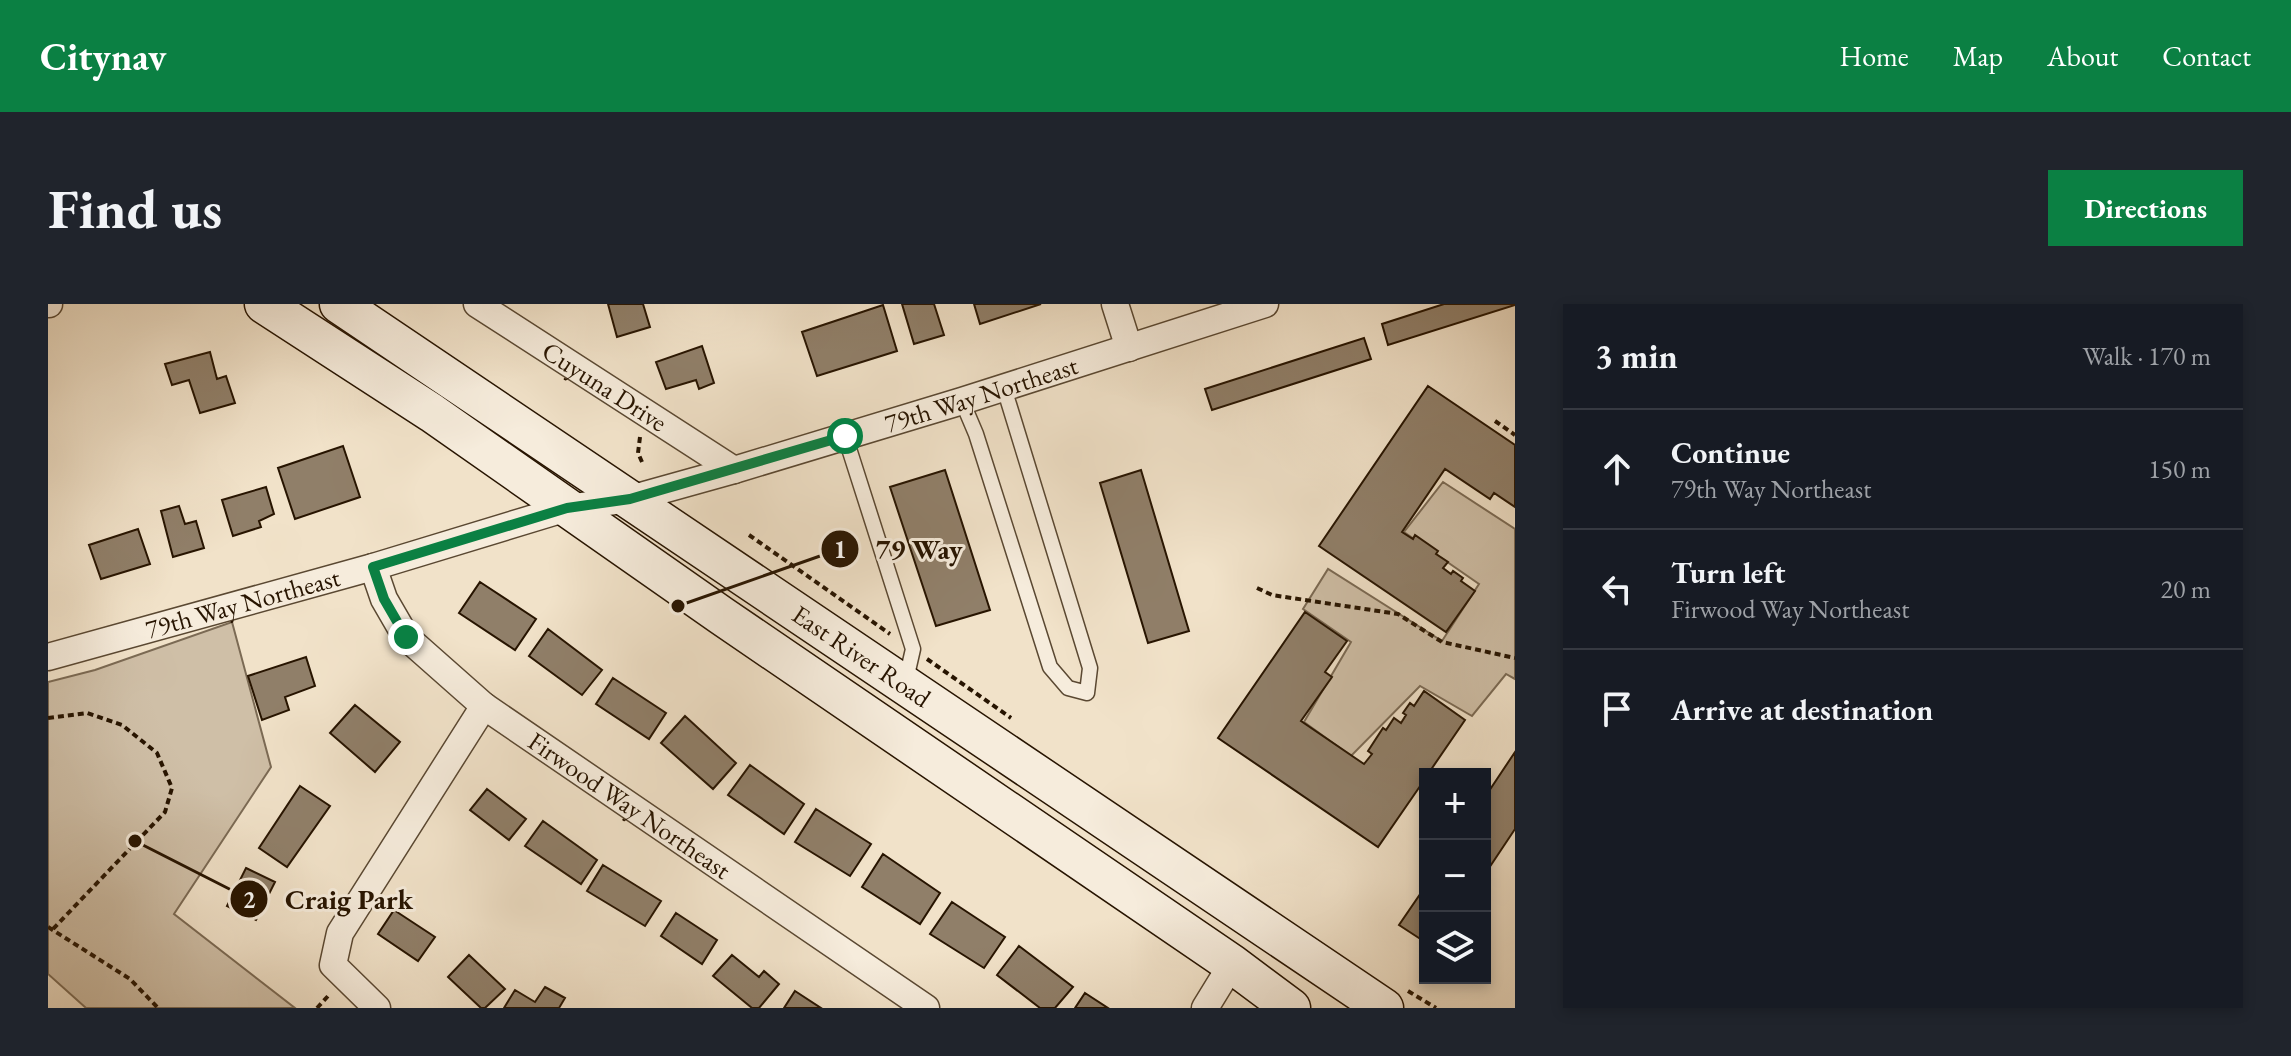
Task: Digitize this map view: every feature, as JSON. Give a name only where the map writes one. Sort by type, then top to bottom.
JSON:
[{"type":"main road","name":"East River Road","points":[[264,304],[432,413],[1232,964],[1291,1008]]},
{"type":"main road","name":"East River Road","points":[[339,304],[1384,1008]]},
{"type":"street","name":"Cuyuna Drive","points":[[477,304],[734,470]]},
{"type":"street","points":[[1115,304],[1129,348]]},
{"type":"street","name":"79th Way Northeast","points":[[48,657],[373,567],[567,508],[630,499],[734,470],[1265,304]]},
{"type":"street","name":"Firwood Way Northeast","points":[[373,567],[384,599],[406,637],[484,706],[926,1008]]},
{"type":"street","points":[[377,1008],[333,965],[340,933],[484,706]]},
{"type":"street","points":[[1205,1008],[1232,964]]},
{"type":"lane","points":[[962,401],[976,434],[1050,667],[1068,688],[1087,693],[1090,668],[1004,388]]},
{"type":"lane","points":[[845,436],[913,649],[905,685]]},
{"type":"path","points":[[1495,421],[1515,435]]},
{"type":"path","points":[[1257,588],[1272,595],[1398,614],[1442,642],[1515,658]]},
{"type":"path","points":[[48,718],[87,713],[122,725],[157,753],[172,788],[165,812],[50,929],[130,979],[158,1008]]},
{"type":"shaded area","points":[[1443,482],[1515,529],[1515,679],[1506,674],[1472,716],[1420,686],[1351,756],[1304,722],[1351,642],[1303,609],[1328,569],[1442,641],[1479,584],[1404,532]]},
{"type":"shaded area","points":[[232,622],[271,767],[174,914],[295,1008],[86,1008],[48,974],[48,682],[95,670]]},
{"type":"building","points":[[608,304],[643,304],[650,327],[617,337]]},
{"type":"building","points":[[902,304],[934,304],[944,335],[914,344]]},
{"type":"building","points":[[974,304],[1041,304],[980,324]]},
{"type":"building","points":[[1444,304],[1515,305],[1388,345],[1382,324]]},
{"type":"building","points":[[883,305],[897,351],[817,376],[802,332]]},
{"type":"building","points":[[1364,338],[1371,359],[1212,410],[1205,389]]},
{"type":"building","points":[[702,346],[714,383],[699,389],[696,380],[666,389],[656,362]]},
{"type":"building","points":[[210,352],[217,379],[226,376],[235,403],[200,413],[189,380],[172,385],[165,364]]},
{"type":"building","points":[[1428,386],[1515,445],[1515,507],[1494,493],[1490,499],[1445,469],[1402,532],[1413,539],[1415,535],[1438,551],[1436,554],[1448,562],[1443,568],[1463,578],[1461,581],[1475,591],[1446,632],[1319,546]]},
{"type":"building","points":[[343,446],[360,497],[295,519],[278,468]]},
{"type":"building","points":[[945,470],[990,610],[936,626],[890,487]]},
{"type":"building","points":[[1141,470],[1189,631],[1148,643],[1100,483]]},
{"type":"building","points":[[266,487],[274,514],[259,521],[261,527],[233,536],[222,500]]},
{"type":"building","points":[[179,506],[185,524],[196,521],[204,548],[173,557],[161,511]]},
{"type":"building","points":[[138,529],[150,564],[101,579],[89,545]]},
{"type":"building","points":[[480,582],[536,619],[515,650],[459,613]]},
{"type":"building","points":[[1305,612],[1347,641],[1325,672],[1332,677],[1301,721],[1364,764],[1372,754],[1368,751],[1383,728],[1386,730],[1394,718],[1401,723],[1410,703],[1414,706],[1424,691],[1465,720],[1432,768],[1419,768],[1419,788],[1378,847],[1218,738]]},
{"type":"building","points":[[548,629],[602,670],[582,695],[529,656]]},
{"type":"building","points":[[306,657],[315,686],[285,697],[289,710],[262,720],[248,676]]},
{"type":"building","points":[[613,678],[666,713],[649,739],[596,704]]},
{"type":"building","points":[[355,705],[400,742],[375,772],[330,733]]},
{"type":"building","points":[[685,716],[736,763],[713,789],[661,743]]},
{"type":"building","points":[[1515,752],[1515,829],[1491,865],[1491,840],[1491,788]]},
{"type":"building","points":[[750,765],[804,804],[784,834],[728,795]]},
{"type":"building","points":[[300,786],[330,806],[287,867],[259,848]]},
{"type":"building","points":[[487,789],[526,819],[509,840],[470,810]]},
{"type":"building","points":[[816,809],[871,844],[850,876],[795,842]]},
{"type":"building","points":[[543,821],[597,860],[581,884],[525,846]]},
{"type":"building","points":[[883,854],[940,893],[920,924],[862,887]]},
{"type":"building","points":[[603,865],[661,901],[645,926],[587,891]]},
{"type":"building","points":[[246,868],[275,882],[256,920],[227,906]]},
{"type":"building","points":[[1419,896],[1419,938],[1399,925]]},
{"type":"building","points":[[952,902],[1005,937],[984,968],[930,934]]},
{"type":"building","points":[[394,910],[435,937],[418,961],[378,934]]},
{"type":"building","points":[[676,913],[717,940],[702,964],[661,936]]},
{"type":"building","points":[[1019,946],[1073,987],[1055,1008],[1040,1008],[997,975]]},
{"type":"building","points":[[469,955],[505,989],[485,1008],[481,1008],[448,977]]},
{"type":"building","points":[[732,955],[759,977],[764,971],[779,984],[759,1008],[752,1008],[713,976]]},
{"type":"building","points":[[545,987],[565,998],[559,1008],[504,1008],[515,990],[535,1002]]},
{"type":"building","points":[[795,991],[821,1008],[784,1008]]},
{"type":"building","points":[[1085,993],[1108,1008],[1075,1008]]},
{"type":"place","name":"79 Way","points":[[678,606]]},
{"type":"place","name":"Craig Park","points":[[135,841]]},
{"type":"route","points":[[406,637],[384,599],[373,567],[567,508],[630,499],[845,436]]}]
